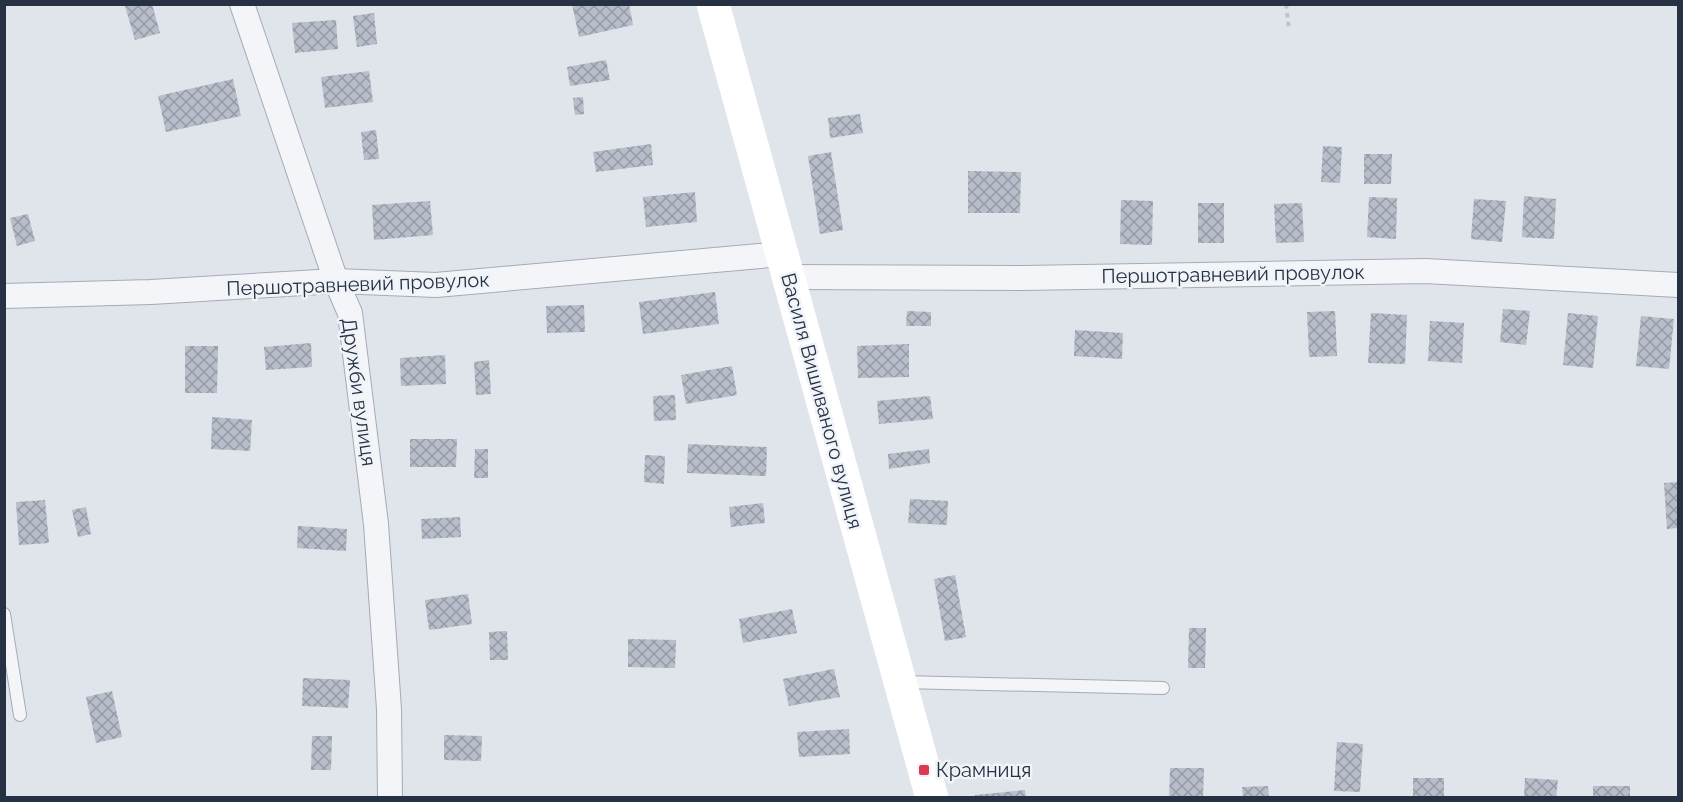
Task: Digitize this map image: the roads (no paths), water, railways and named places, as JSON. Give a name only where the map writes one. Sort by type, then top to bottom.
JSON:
[{"type":"street","name":"Дружби вулиця","points":[[242,4],[336,281],[350,313],[376,524],[389,709],[390,798]]},
{"type":"street","name":"Василя Вишиваного вулиця","points":[[713,4],[932,798]]},
{"type":"street","name":"Першотравневий провулок","points":[[4,296],[151,292],[336,281],[436,285],[785,266],[1024,278],[1425,271],[1678,285]]},
{"type":"lane","points":[[4,614],[20,715]]},
{"type":"lane","points":[[900,682],[1163,688]]},
{"type":"place","name":"Крамниця","points":[[924,770]]}]
